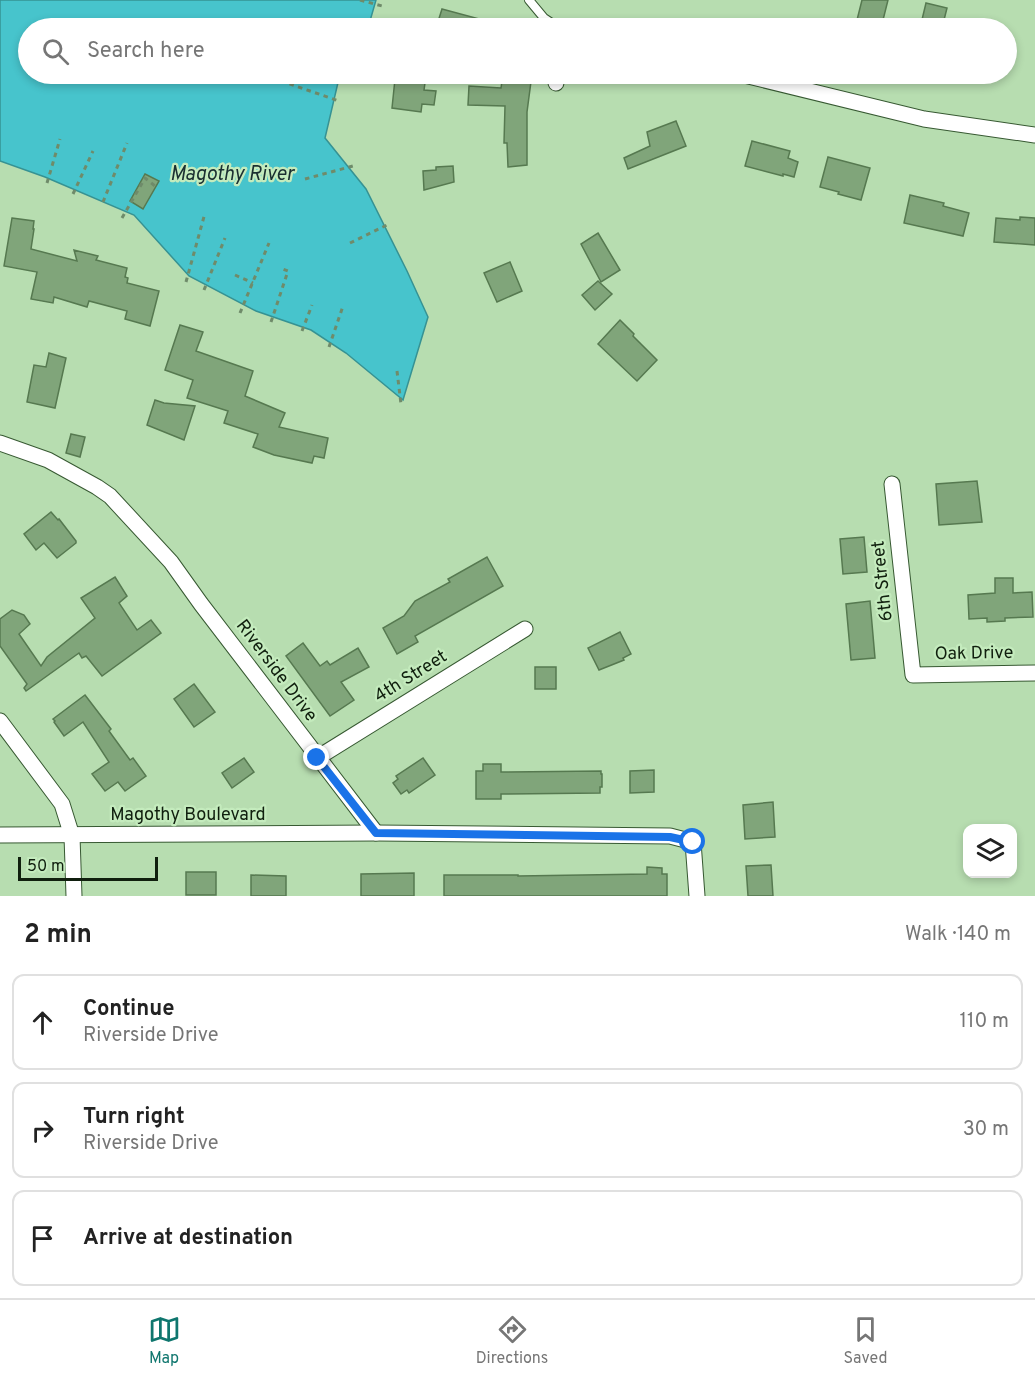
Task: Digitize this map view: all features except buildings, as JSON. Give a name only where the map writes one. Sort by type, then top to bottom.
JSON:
[{"type":"street","points":[[781,84],[924,119],[1035,135]]},
{"type":"street","name":"Riverside Drive","points":[[0,443],[48,460],[110,496],[171,562],[317,758],[376,833]]},
{"type":"street","name":"6th Street","points":[[892,484],[913,675]]},
{"type":"street","name":"4th Street","points":[[317,758],[525,629]]},
{"type":"street","name":"Oak Drive","points":[[913,675],[1035,673]]},
{"type":"street","points":[[0,721],[62,804],[72,836],[74,896]]},
{"type":"street","points":[[376,833],[670,837],[693,842],[697,896]]},
{"type":"street","name":"Magothy Boulevard","points":[[0,835],[376,833]]},
{"type":"lane","points":[[530,0],[544,18]]},
{"type":"path","points":[[360,0],[382,6]]},
{"type":"path","points":[[290,84],[339,101]]},
{"type":"path","points":[[47,183],[60,139]]},
{"type":"path","points":[[103,202],[127,143]]},
{"type":"path","points":[[73,194],[93,151]]},
{"type":"path","points":[[305,179],[353,166]]},
{"type":"path","points":[[122,218],[145,178],[155,186]]},
{"type":"path","points":[[186,282],[205,213]]},
{"type":"path","points":[[350,243],[389,224]]},
{"type":"path","points":[[204,290],[225,238]]},
{"type":"path","points":[[240,313],[269,243]]},
{"type":"path","points":[[271,322],[288,271],[280,268]]},
{"type":"path","points":[[235,275],[253,283]]},
{"type":"path","points":[[302,331],[312,305]]},
{"type":"path","points":[[329,347],[343,306]]},
{"type":"path","points":[[397,371],[401,404]]},
{"type":"water","name":"Magothy River","points":[[0,0],[376,0],[371,18],[18,18],[18,84],[338,84],[325,138],[366,189],[428,317],[403,400],[346,353],[311,330],[256,311],[189,276],[134,215],[45,177],[0,161]]},
{"type":"route","points":[[317,758],[376,833],[670,837],[693,842]]}]
